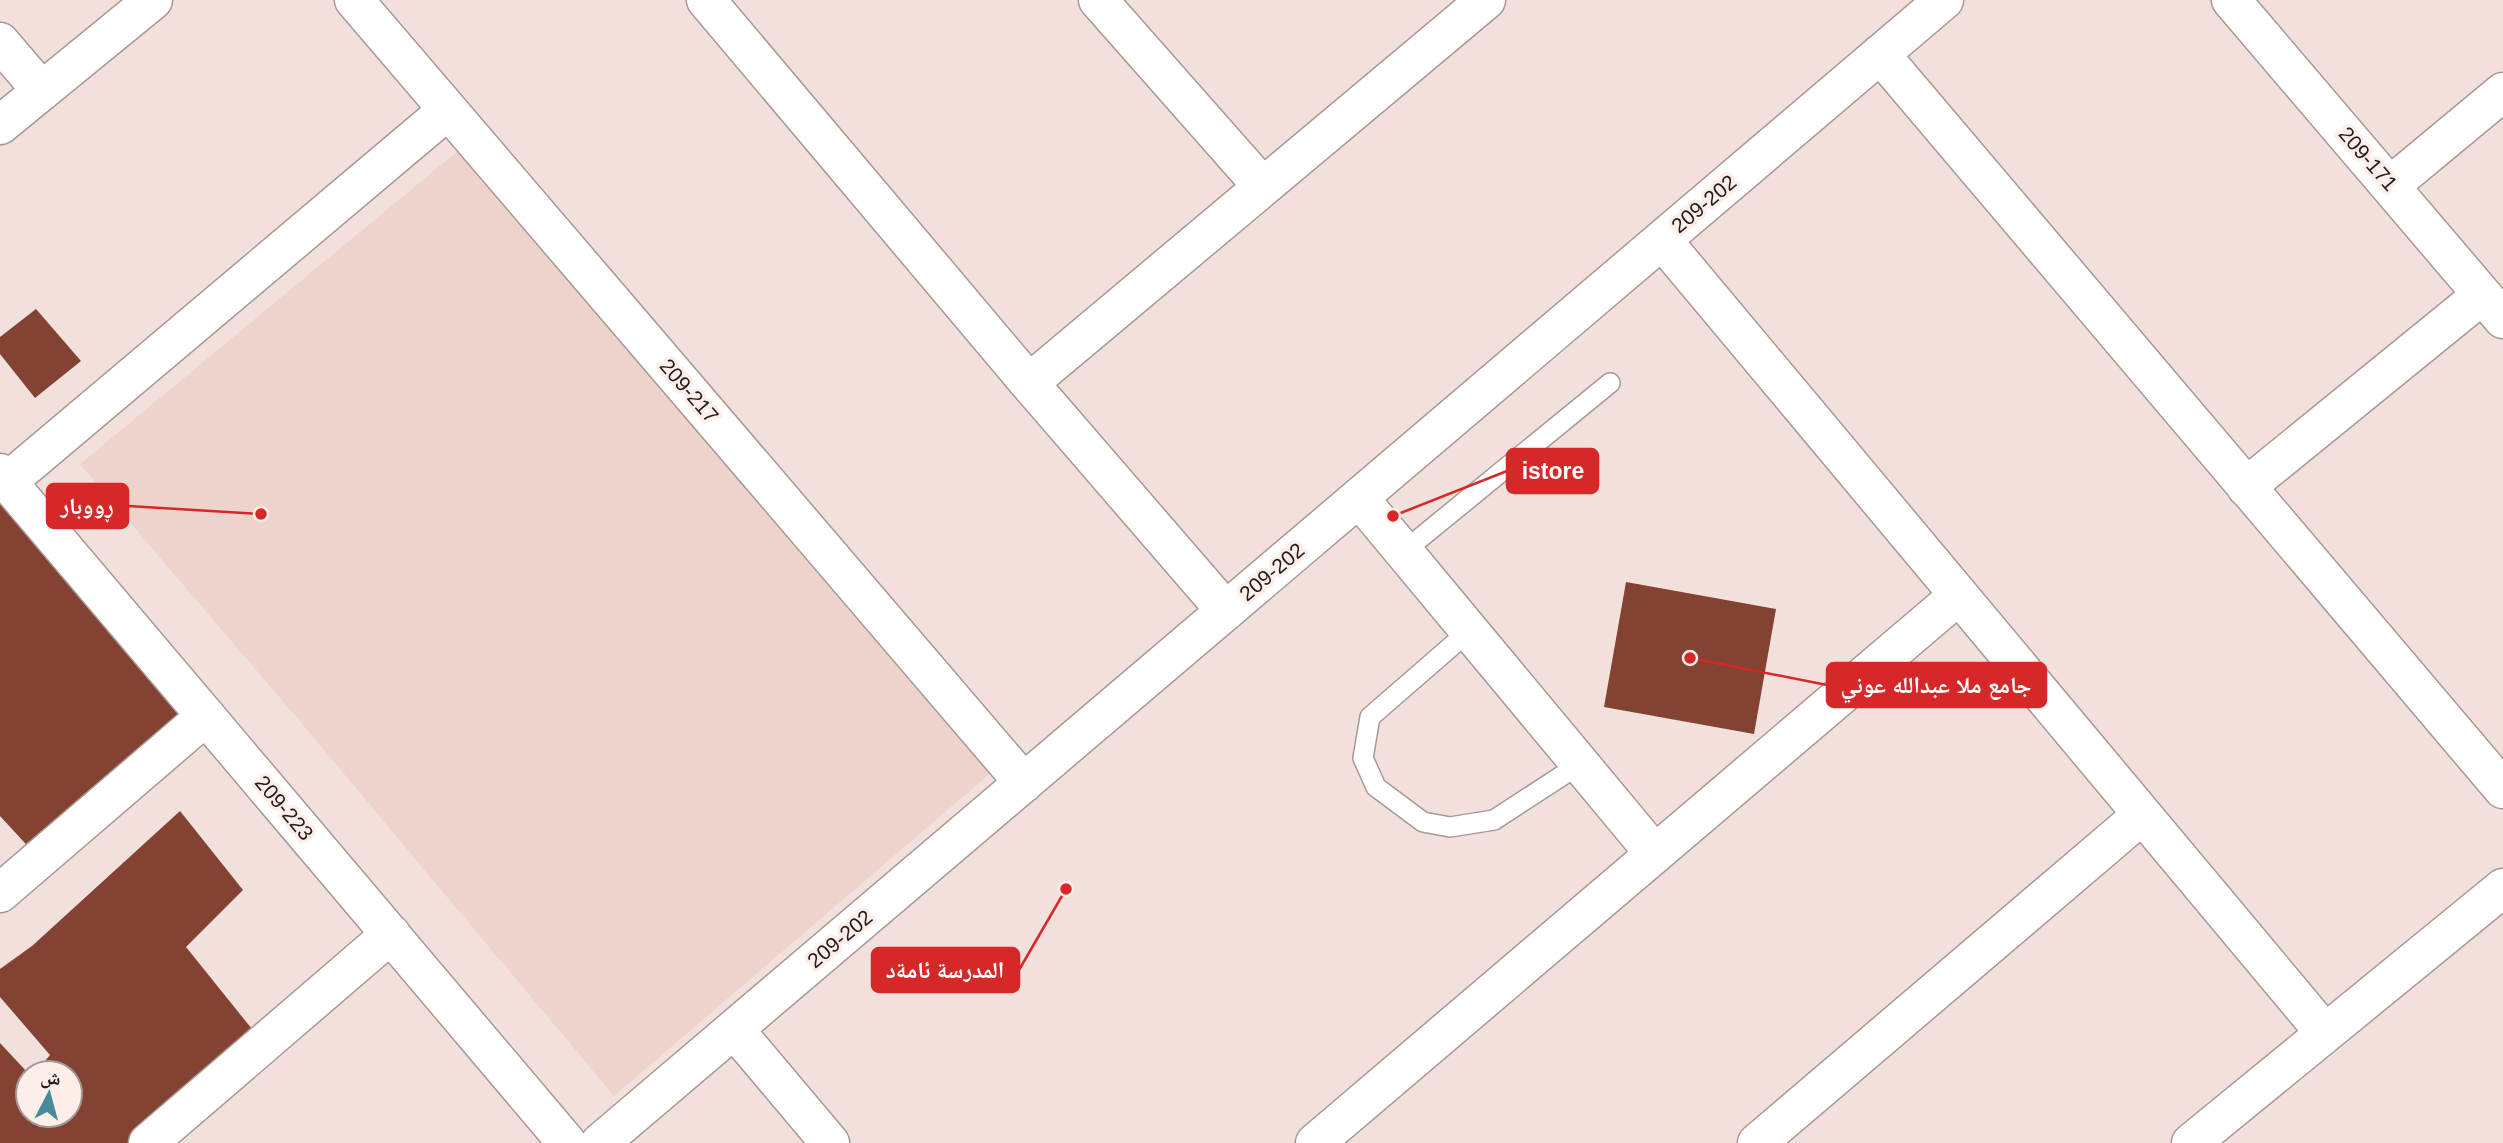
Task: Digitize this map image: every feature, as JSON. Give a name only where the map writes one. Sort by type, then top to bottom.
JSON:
[{"type":"street","points":[[0,125],[153,0]]},
{"type":"street","name":"209-217","points":[[354,0],[1024,783]]},
{"type":"street","points":[[706,0],[1226,611]]},
{"type":"street","points":[[1098,0],[1264,187]]},
{"type":"street","points":[[1030,383],[1486,0]]},
{"type":"street","name":"209-202","points":[[600,1143],[1944,0]]},
{"type":"street","name":"209-171","points":[[2231,0],[2493,307]]},
{"type":"street","points":[[0,42],[41,91]]},
{"type":"street","points":[[1880,54],[2503,789]]},
{"type":"street","points":[[2391,186],[2503,92]]},
{"type":"street","points":[[4,478],[448,110]]},
{"type":"street","points":[[1662,240],[2325,1033]]},
{"type":"street","points":[[2246,487],[2493,307]]},
{"type":"street","name":"209-223","points":[[4,478],[567,1143]]},
{"type":"street","points":[[1359,498],[1655,854]]},
{"type":"street","points":[[1315,1143],[1959,595]]},
{"type":"street","points":[[1,890],[206,716]]},
{"type":"street","points":[[1756,1143],[2142,815]]},
{"type":"street","points":[[2191,1143],[2503,888]]},
{"type":"street","points":[[148,1143],[391,934]]},
{"type":"street","points":[[734,1029],[830,1143]]},
{"type":"lane","points":[[1404,552],[1610,383]]},
{"type":"lane","points":[[1469,631],[1370,717],[1363,758],[1376,787],[1423,822],[1450,827],[1494,820],[1580,764]]},
{"type":"shaded area","points":[[465,145],[994,770],[614,1096],[80,464]]},
{"type":"building","points":[[36,309],[81,361],[35,398],[0,354],[0,337]]},
{"type":"building","points":[[0,491],[200,711],[35,854],[0,816]]},
{"type":"building","points":[[1626,582],[1776,609],[1754,734],[1604,707]]},
{"type":"building","points":[[180,811],[243,890],[186,947],[260,1039],[136,1143],[0,1143],[0,1043],[15,1059],[14,1129],[84,1129],[84,1059],[47,1059],[50,1055],[0,997],[0,969],[32,946]]},
{"type":"place","name":"ڕووبار","points":[[261,514]]},
{"type":"place","name":"istore","points":[[1393,516]]},
{"type":"place","name":"جامع ملا عبدالله عوني","points":[[1690,658]]},
{"type":"place","name":"المدرسة ئامةد","points":[[1066,889]]}]
